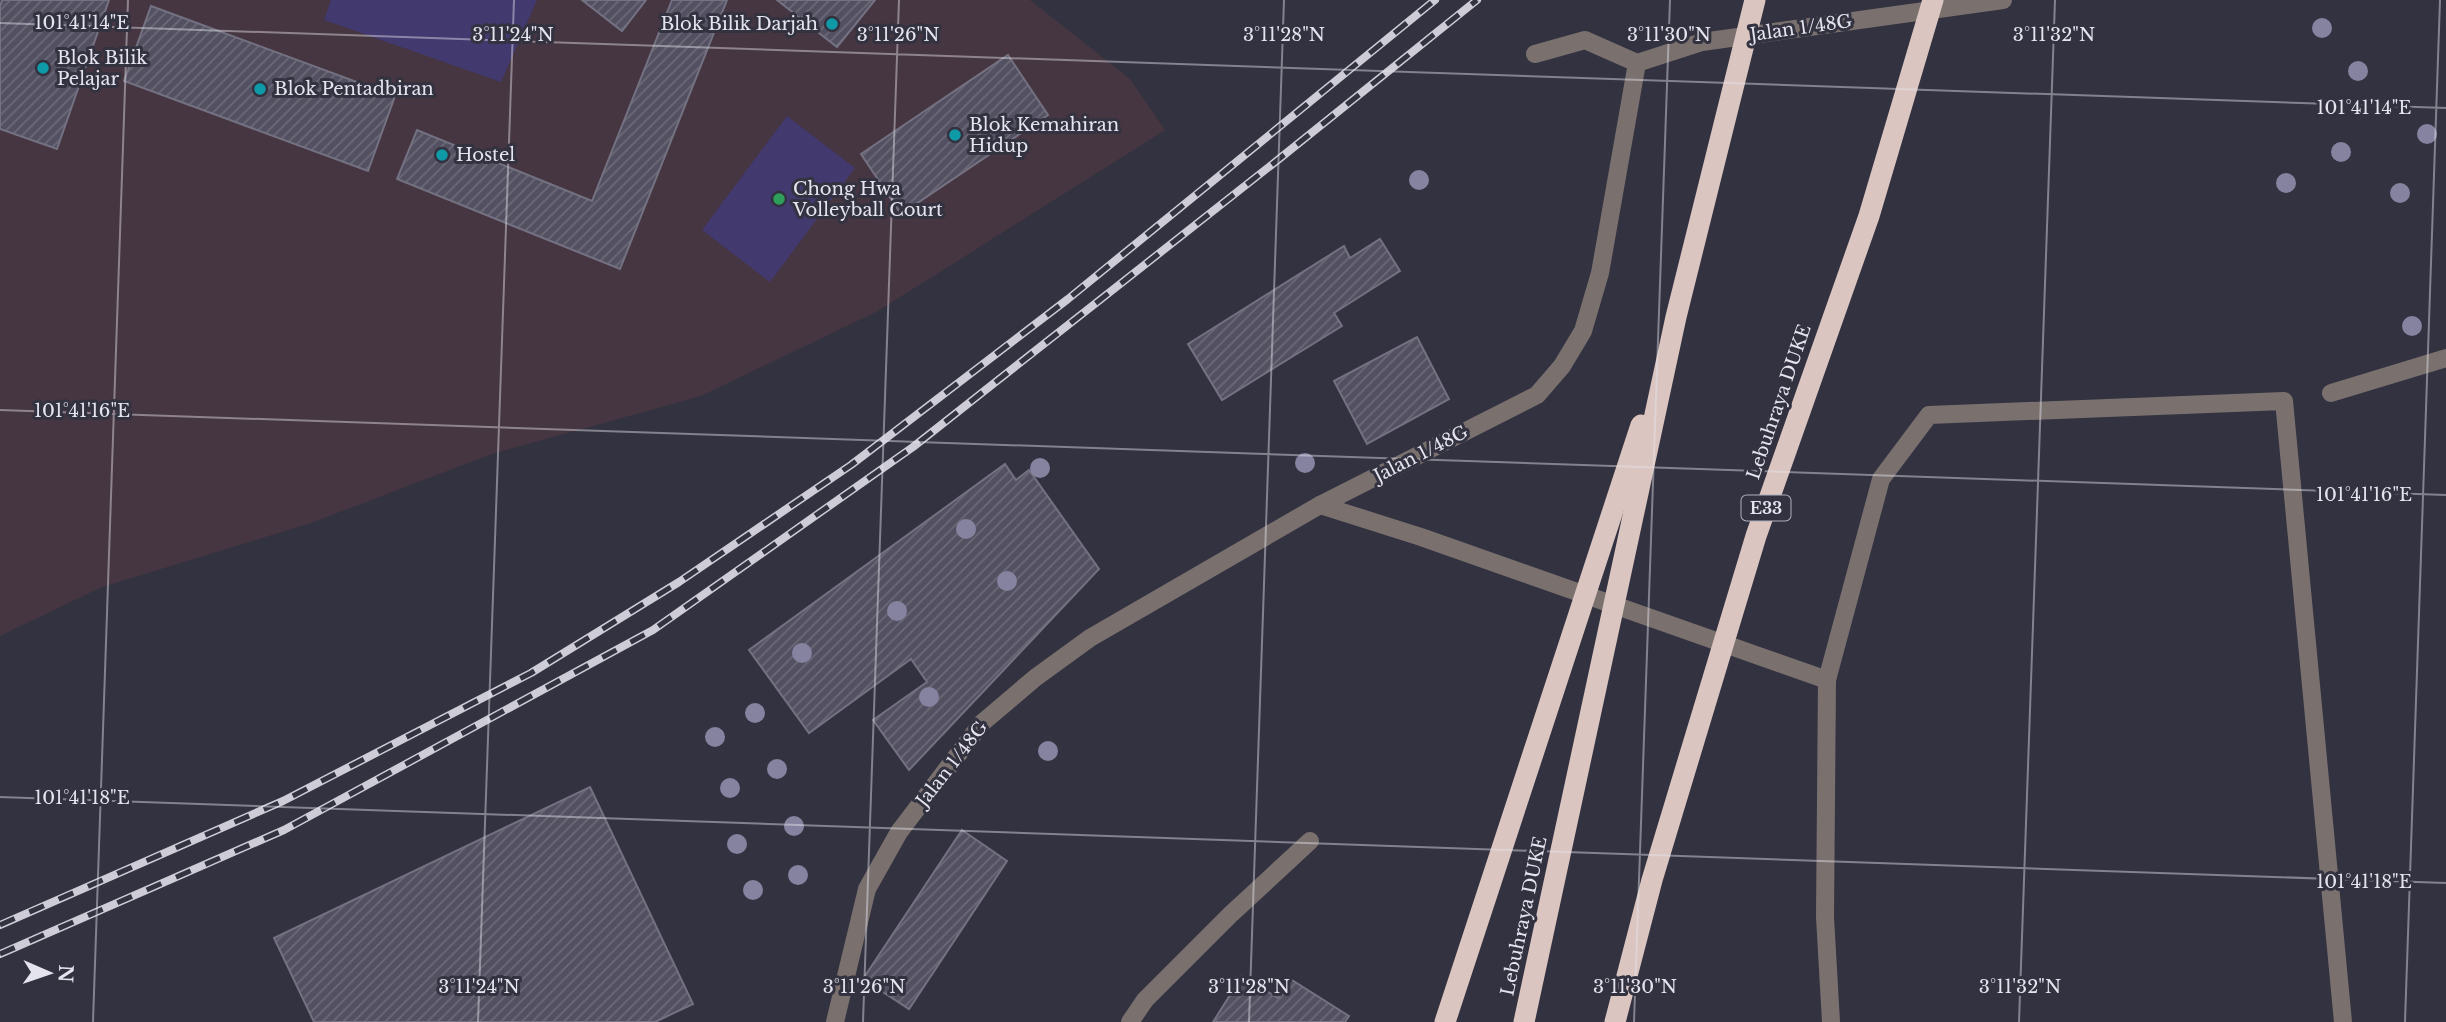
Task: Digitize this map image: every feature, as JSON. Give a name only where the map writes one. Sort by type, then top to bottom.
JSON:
[{"type":"highway","name":"Lebuhraya DUKE","points":[[1524,1022],[1676,317],[1755,0]]},
{"type":"highway","name":"Lebuhraya DUKE","points":[[1615,1022],[1652,880],[1756,536],[1869,216],[1933,0]]},
{"type":"highway","points":[[1445,1022],[1676,317]]},
{"type":"street","name":"Jalan 1/48G","points":[[835,1022],[867,889],[899,832],[982,723],[1035,678],[1090,638],[1320,505],[1537,395],[1562,366],[1583,331],[1600,273],[1637,63],[1702,42],[2003,0]]},
{"type":"street","points":[[1535,54],[1585,40],[1637,63]]},
{"type":"street","points":[[2331,393],[2446,358]]},
{"type":"street","points":[[1831,1022],[1825,917],[1827,680],[1881,479],[1929,415],[2284,401],[2343,1022]]},
{"type":"street","points":[[1320,505],[1421,537],[1827,680]]},
{"type":"street","points":[[1130,1022],[1155,990],[1310,841]]},
{"type":"shaded area","points":[[0,0],[1030,0],[1130,79],[1165,130],[878,311],[701,396],[492,454],[308,524],[102,587],[0,636]]},
{"type":"shaded area","points":[[331,0],[537,0],[501,82],[324,20]]},
{"type":"shaded area","name":"Chong Hwa Volleyball Court","points":[[787,116],[855,168],[770,282],[702,230]]},
{"type":"building","name":"Blok Bilik Pelajar","points":[[2,0],[109,0],[57,149],[0,129]]},
{"type":"building","points":[[582,0],[646,0],[622,31]]},
{"type":"building","name":"Hostel","points":[[672,0],[727,0],[620,269],[397,179],[417,130],[592,201]]},
{"type":"building","name":"Blok Bilik Darjah","points":[[777,0],[875,0],[837,47]]},
{"type":"building","name":"Blok Pentadbiran","points":[[151,6],[395,96],[368,171],[124,81]]},
{"type":"building","name":"Blok Kemahiran Hidup","points":[[1008,55],[1048,115],[901,214],[861,154]]},
{"type":"building","points":[[1380,239],[1400,271],[1334,313],[1342,326],[1222,400],[1188,344],[1344,246],[1350,258]]},
{"type":"building","points":[[1417,337],[1449,399],[1367,444],[1334,381]]},
{"type":"building","points":[[1005,464],[1016,480],[1029,470],[1099,569],[909,770],[873,720],[927,682],[911,659],[809,733],[749,650]]},
{"type":"building","points":[[590,787],[693,1004],[655,1022],[314,1022],[274,938]]},
{"type":"building","points":[[962,830],[1007,861],[909,1009],[863,979]]},
{"type":"building","points":[[1242,976],[1278,998],[1290,979],[1349,1016],[1345,1022],[1213,1022]]},
{"type":"railway","points":[[0,925],[283,801],[531,673],[679,582],[851,465],[1068,299],[1435,0]]},
{"type":"railway","points":[[0,954],[284,830],[653,630],[913,447],[1477,0]]},
{"type":"place","name":"Blok Bilik Darjah","points":[[832,24]]},
{"type":"place","name":"Blok Bilik Pelajar","points":[[43,68]]},
{"type":"place","name":"Blok Pentadbiran","points":[[260,89]]},
{"type":"place","name":"Blok Kemahiran Hidup","points":[[955,135]]},
{"type":"place","name":"Hostel","points":[[442,155]]},
{"type":"place","name":"Chong Hwa Volleyball Court","points":[[779,199]]}]
